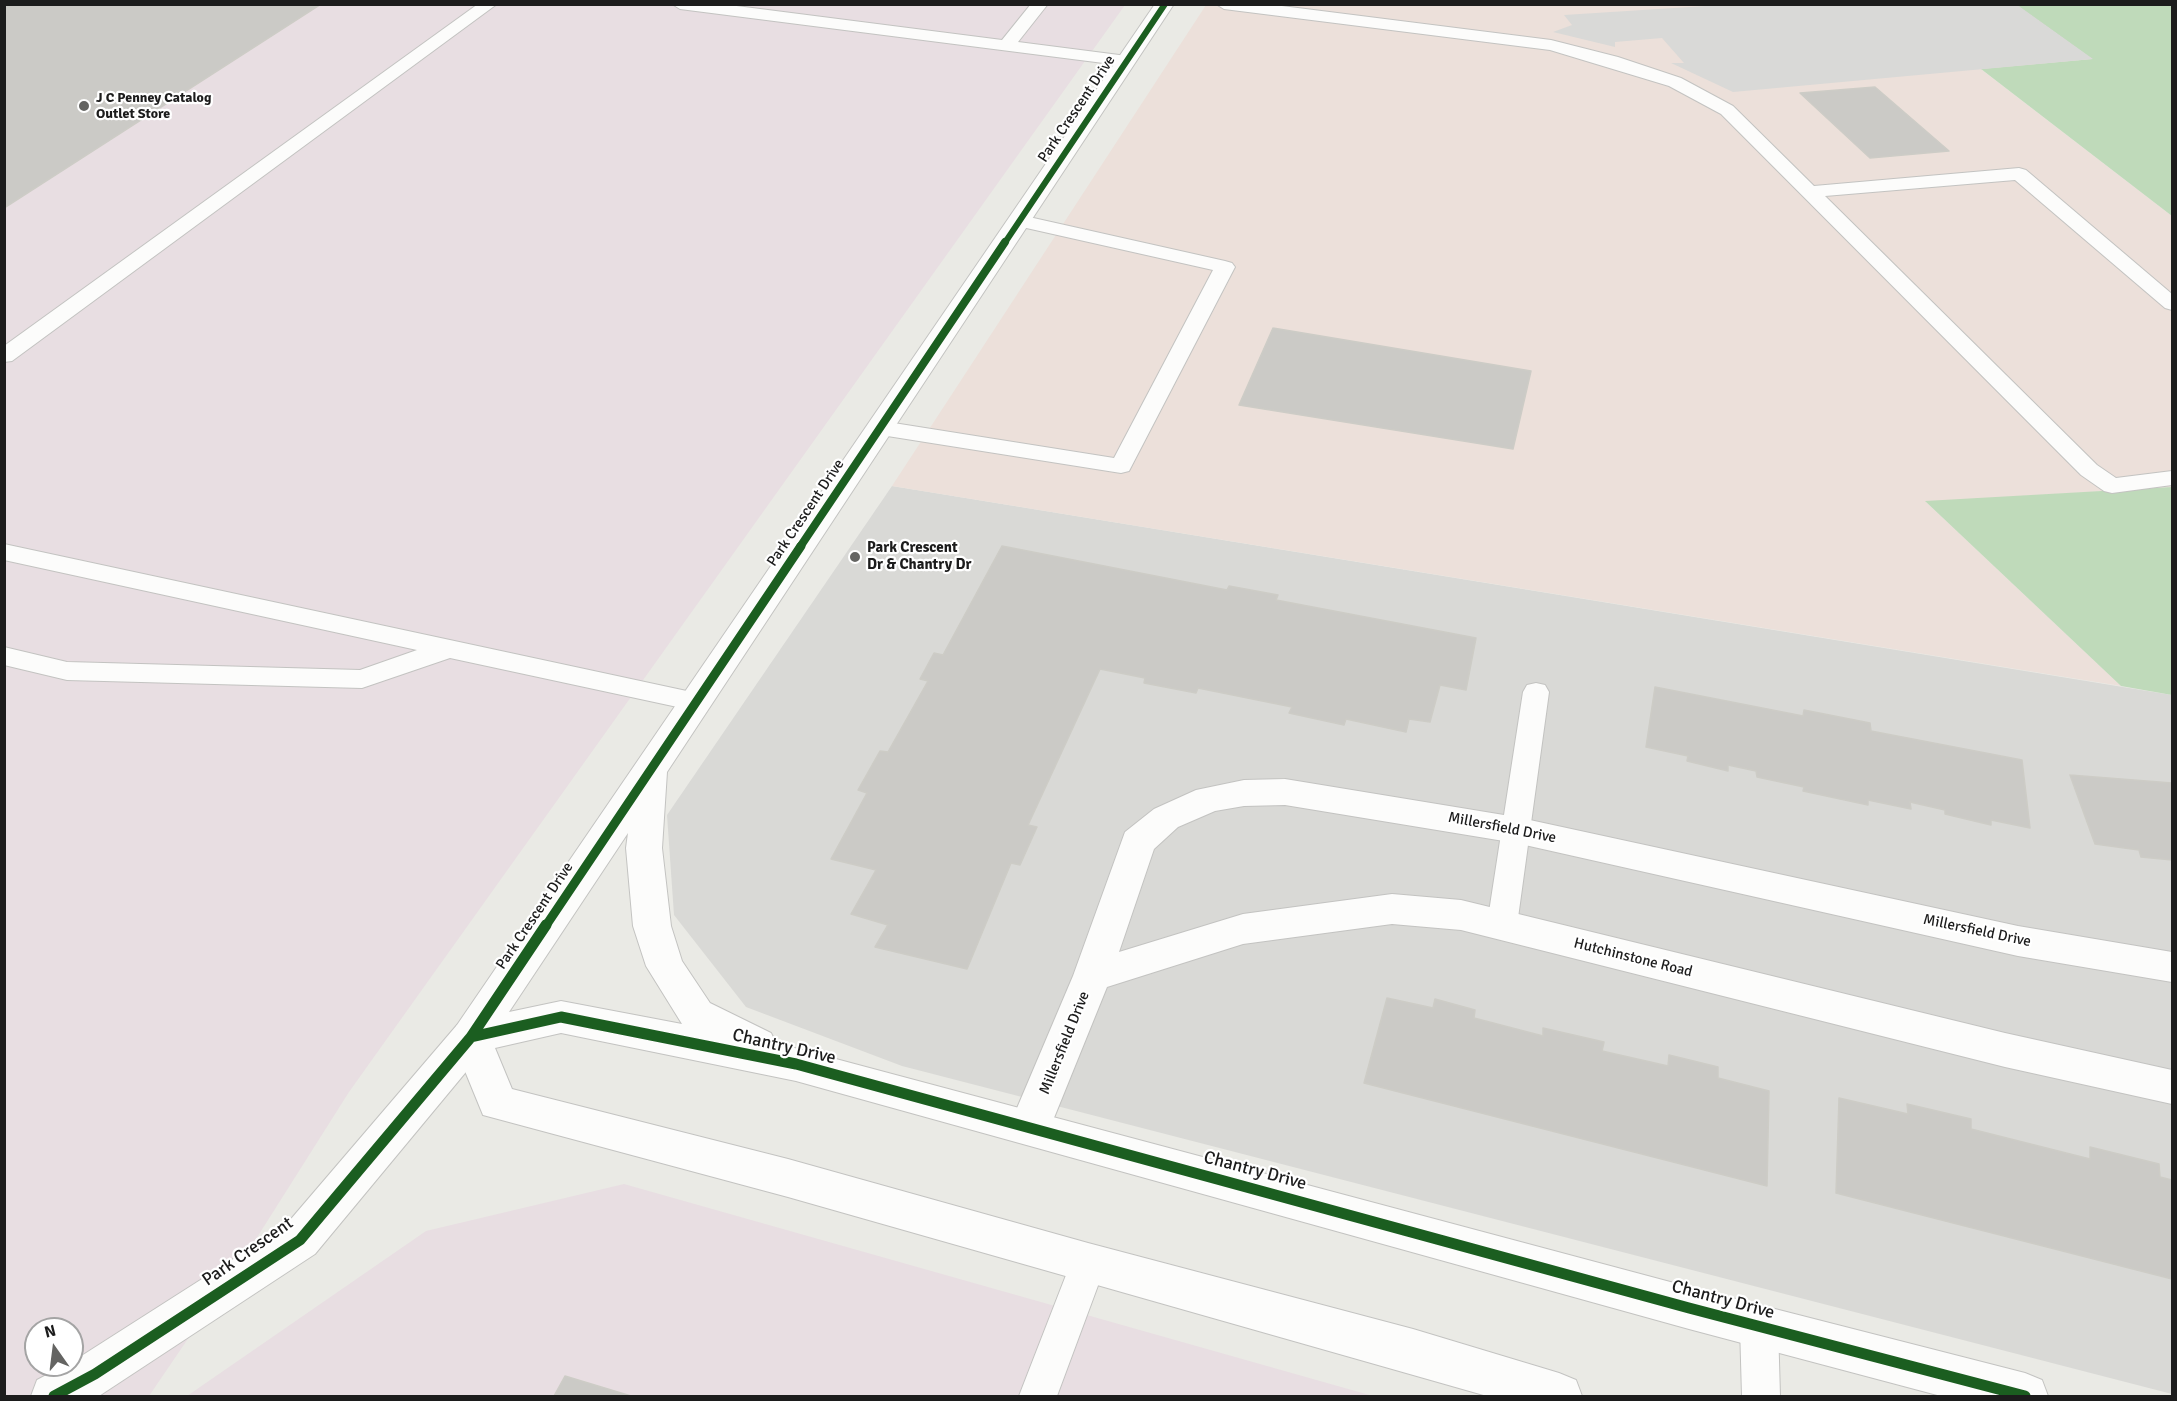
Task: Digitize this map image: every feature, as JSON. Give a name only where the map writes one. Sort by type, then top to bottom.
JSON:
[{"type":"street","name":"Park Crescent Drive","points":[[471,1037],[1166,4]]},
{"type":"street","points":[[651,770],[644,848],[652,926],[665,966],[696,1014],[796,1064]]},
{"type":"street","name":"Millersfield Drive","points":[[1030,1127],[1092,976],[1137,842],[1166,818],[1208,800],[1244,793],[1285,792],[1516,830],[2018,941],[2172,967]]},
{"type":"street","name":"Hutchinstone Road","points":[[1092,976],[1243,929],[1392,909],[1461,915],[2005,1050],[2172,1088]]},
{"type":"street","name":"Chantry Drive","points":[[471,1037],[561,1017],[796,1064],[2025,1396]]},
{"type":"street","points":[[471,1037],[497,1103],[788,1178],[1088,1264],[1413,1351],[1560,1396]]},
{"type":"street","name":"Park Crescent","points":[[54,1396],[95,1374],[300,1240],[471,1037]]},
{"type":"lane","points":[[4,356],[489,4]]},
{"type":"lane","points":[[680,4],[1127,61]]},
{"type":"lane","points":[[1006,46],[1040,4]]},
{"type":"lane","points":[[1224,4],[1551,45],[1612,60],[1675,82],[1727,110],[2089,470],[2112,486],[2172,478]]},
{"type":"lane","points":[[1811,192],[2019,174],[2172,304]]},
{"type":"lane","points":[[881,428],[1121,466],[1225,267],[1020,221]]},
{"type":"lane","points":[[4,552],[696,702]]},
{"type":"lane","points":[[4,656],[67,671],[362,679],[450,649]]},
{"type":"lane","points":[[1502,925],[1536,692]]},
{"type":"lane","points":[[1038,1396],[1088,1264]]},
{"type":"lane","points":[[1759,1326],[1761,1396]]},
{"type":"shaded area","points":[[2016,4],[2093,59],[1733,92],[1671,63],[1684,63],[1662,38],[1615,42],[1615,47],[1553,32],[1572,25],[1564,15],[1721,5]]},
{"type":"shaded area","points":[[5,5],[1125,5],[349,1092],[256,1239],[149,1396],[5,1396]]},
{"type":"shaded area","points":[[1206,5],[2016,5],[2093,59],[1982,70],[2172,216],[2172,487],[1926,502],[2121,686],[892,486]]},
{"type":"shaded area","points":[[892,486],[2172,695],[2172,1394],[902,1066],[746,1007],[674,915],[667,815]]},
{"type":"shaded area","points":[[624,1184],[1373,1396],[187,1396],[426,1231]]},
{"type":"green space","points":[[2016,5],[2172,5],[2172,216],[1981,69],[2092,59]]},
{"type":"green space","points":[[2172,487],[2172,695],[2121,686],[1925,501]]},
{"type":"building","name":"J C Penney Catalog Outlet Store","points":[[4,4],[321,4],[4,208]]},
{"type":"building","points":[[1875,87],[1949,151],[1870,158],[1800,93]]},
{"type":"building","points":[[1273,328],[1531,371],[1513,449],[1239,405]]},
{"type":"building","points":[[1002,546],[1227,590],[1229,586],[1278,595],[1276,600],[1476,638],[1466,690],[1440,685],[1430,722],[1409,719],[1406,732],[1346,719],[1344,725],[1289,713],[1292,707],[1198,688],[1196,693],[1144,683],[1145,678],[1100,669],[1028,825],[1037,827],[1020,865],[1011,863],[967,969],[875,947],[888,925],[851,914],[876,870],[831,859],[867,793],[858,790],[880,751],[888,752],[928,681],[920,679],[934,653],[943,655]]},
{"type":"building","points":[[1655,687],[1803,716],[1804,710],[1870,723],[1871,731],[2022,760],[2030,828],[1991,820],[1991,825],[1945,814],[1945,810],[1910,802],[1911,809],[1868,800],[1868,805],[1803,791],[1804,787],[1757,777],[1756,771],[1728,765],[1728,771],[1687,761],[1688,756],[1646,747]]},
{"type":"building","points":[[2070,775],[2172,783],[2172,860],[2141,857],[2139,850],[2095,844]]},
{"type":"building","points":[[1387,998],[1433,1008],[1435,999],[1475,1010],[1474,1018],[1543,1036],[1543,1028],[1604,1042],[1602,1051],[1668,1066],[1669,1055],[1718,1067],[1718,1078],[1769,1091],[1767,1186],[1364,1083]]},
{"type":"building","points":[[1839,1098],[1908,1114],[1907,1104],[1971,1119],[1971,1129],[2090,1159],[2090,1147],[2159,1164],[2160,1177],[2172,1180],[2172,1279],[1836,1193]]},
{"type":"building","points":[[565,1376],[631,1396],[554,1396]]},
{"type":"cycle path","points":[[54,1396],[95,1374],[300,1240],[471,1037],[1165,4]]},
{"type":"cycle path","points":[[471,1037],[561,1017],[796,1064],[1689,1308],[2025,1396]]},
{"type":"place","name":"J C Penney Catalog Outlet Store","points":[[84,106]]},
{"type":"place","name":"Park Crescent Dr & Chantry Dr","points":[[855,557]]}]
